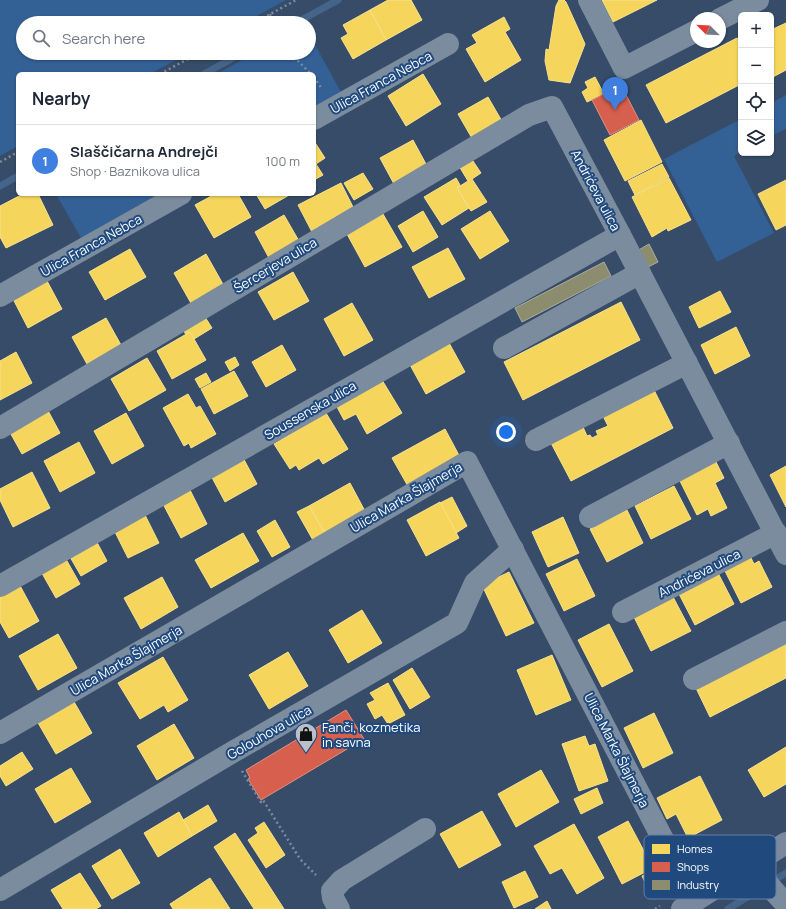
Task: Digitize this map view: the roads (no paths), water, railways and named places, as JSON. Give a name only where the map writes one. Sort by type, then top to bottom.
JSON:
[{"type":"main road","points":[[776,867],[786,843]]},
{"type":"main road","points":[[689,905],[712,899]]},
{"type":"street","points":[[589,0],[624,68],[690,34]]},
{"type":"street","points":[[726,16],[758,0]]},
{"type":"street","name":"Ulica Franca Nebca","points":[[316,119],[448,44]]},
{"type":"street","name":"Šercerjeva ulica","points":[[0,428],[529,115],[552,108]]},
{"type":"street","name":"Andrićeva ulica","points":[[552,108],[620,235],[786,554]]},
{"type":"street","name":"Ulica Franca Nebca","points":[[0,296],[177,196]]},
{"type":"street","name":"Soussenska ulica","points":[[0,586],[620,235]]},
{"type":"street","points":[[504,348],[640,274]]},
{"type":"street","points":[[536,440],[687,363]]},
{"type":"street","points":[[590,517],[729,443]]},
{"type":"street","name":"Ulica Marka Šlajmerja","points":[[0,733],[468,462],[513,549],[654,835]]},
{"type":"street","name":"Andrićeva ulica","points":[[623,612],[776,533]]},
{"type":"street","name":"Golouhova ulica","points":[[0,890],[232,753],[457,623],[475,583],[513,549]]},
{"type":"street","points":[[694,680],[786,632]]},
{"type":"street","points":[[335,900],[342,880],[425,829]]},
{"type":"waterway","points":[[309,16],[338,0]]},
{"type":"waterway","points":[[208,72],[229,60]]},
{"type":"waterway","points":[[0,186],[16,177]]},
{"type":"waterway","points":[[776,879],[786,873]]},
{"type":"waterway","points":[[728,909],[744,899]]},
{"type":"place","name":"Slaščičarna Andrejči","points":[[615,110]]},
{"type":"place","name":"Fanči, kozmetika in savna","points":[[306,754]]}]
